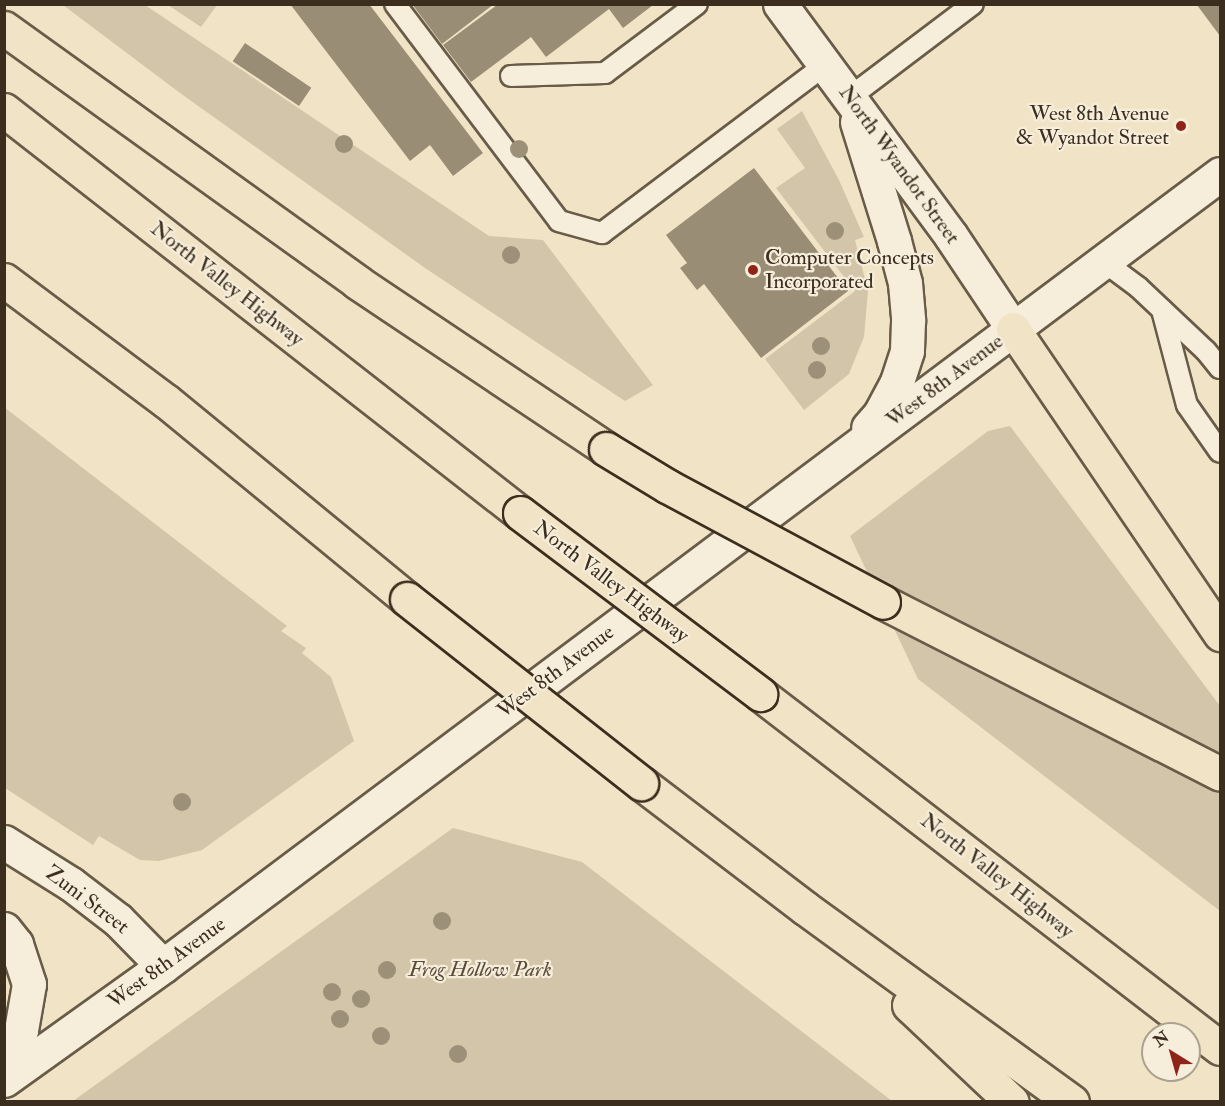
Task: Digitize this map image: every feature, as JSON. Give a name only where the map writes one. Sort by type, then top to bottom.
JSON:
[{"type":"highway","points":[[4,28],[357,282],[606,449],[667,486],[883,602],[1221,774]]},
{"type":"highway","name":"North Valley Highway","points":[[4,110],[520,513],[1221,1048]]},
{"type":"highway","points":[[4,280],[166,401],[407,598],[641,783],[805,908],[1072,1101]]},
{"type":"highway","points":[[4,308],[166,401]]},
{"type":"highway","points":[[1014,329],[1166,557],[1221,633]]},
{"type":"highway","points":[[805,908],[1012,1101]]},
{"type":"main road","name":"North Wyandot Street","points":[[780,4],[951,236],[1014,329]]},
{"type":"main road","points":[[842,458],[880,414],[897,382],[907,351],[908,321],[905,283],[850,97]]},
{"type":"main road","name":"West 8th Avenue","points":[[4,1080],[164,966],[1221,174]]},
{"type":"main road","name":"Zuni Street","points":[[4,842],[71,884],[118,920],[164,966]]},
{"type":"main road","points":[[4,929],[16,944],[29,984],[21,1030],[4,1058]]},
{"type":"lane","points":[[395,4],[559,221],[602,233],[826,64]]},
{"type":"lane","points":[[511,76],[605,73],[697,4]]},
{"type":"lane","points":[[850,97],[973,4]]},
{"type":"lane","points":[[1103,261],[1138,286],[1221,368]]},
{"type":"lane","points":[[1162,310],[1187,405],[1221,452]]},
{"type":"green space","points":[[63,5],[145,5],[489,236],[543,240],[653,385],[625,401],[425,268],[180,93]]},
{"type":"green space","points":[[168,5],[217,5],[201,27]]},
{"type":"green space","points":[[802,111],[839,180],[864,237],[855,240],[868,291],[864,337],[849,374],[804,410],[765,359],[855,291],[776,188],[805,168],[777,129]]},
{"type":"green space","points":[[4,407],[287,626],[281,631],[306,648],[302,653],[331,677],[354,741],[202,850],[159,861],[140,860],[99,836],[93,845],[5,788]]},
{"type":"green space","points":[[1010,426],[1220,706],[1220,911],[918,679],[850,536],[988,431]]},
{"type":"green space","name":"Frog Hollow Park","points":[[453,828],[582,862],[892,1101],[73,1101]]},
{"type":"building","points":[[290,4],[369,4],[483,153],[453,176],[430,145],[410,161]]},
{"type":"building","points":[[412,4],[494,4],[442,44]]},
{"type":"building","points":[[497,5],[653,5],[623,28],[609,9],[546,57],[531,37],[471,82],[443,45]]},
{"type":"building","points":[[1197,5],[1220,5],[1220,36]]},
{"type":"building","points":[[245,43],[311,88],[299,106],[233,61]]},
{"type":"building","points":[[754,168],[848,291],[761,358],[704,284],[697,290],[680,268],[687,263],[666,235]]},
{"type":"place","name":"West 8th Avenue & Wyandot Street","points":[[1181,126]]},
{"type":"place","name":"Computer Concepts Incorporated","points":[[753,270]]}]
